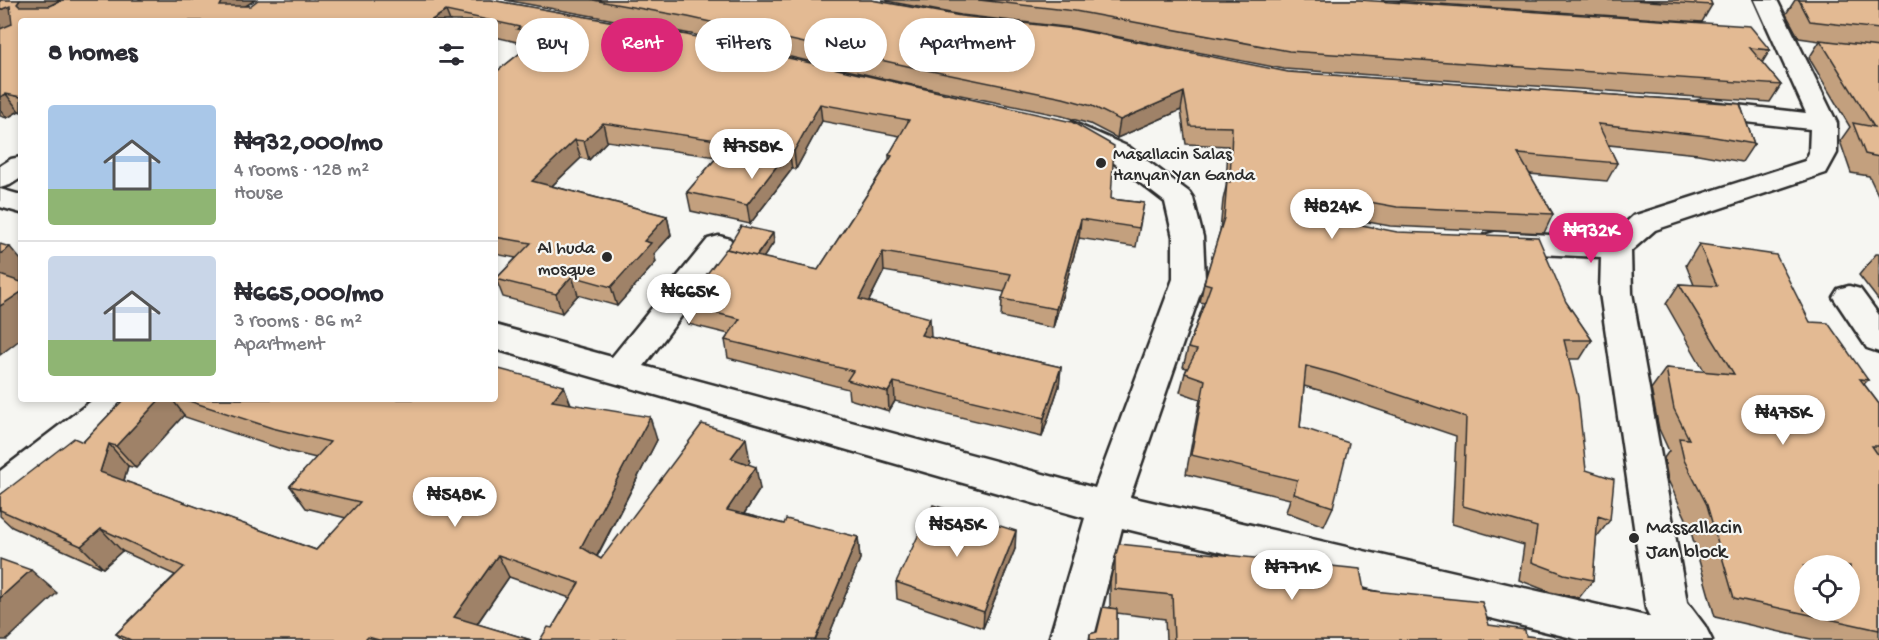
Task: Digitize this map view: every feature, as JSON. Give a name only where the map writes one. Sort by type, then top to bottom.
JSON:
[{"type":"street","points":[[1473,241],[1616,248],[1644,223],[1816,167],[1823,153],[1824,123],[1787,42],[1764,0]]},
{"type":"street","points":[[1675,107],[1824,123]]},
{"type":"street","points":[[1052,124],[1080,132],[1119,153],[1179,198],[1188,237],[1189,279],[1107,508],[1071,640]]},
{"type":"street","points":[[0,179],[18,167]]},
{"type":"street","points":[[0,198],[18,203]]},
{"type":"street","points":[[620,372],[719,246]]},
{"type":"street","points":[[1616,248],[1616,293],[1667,609],[1690,640]]},
{"type":"street","points":[[1849,297],[1879,340]]},
{"type":"street","points":[[498,338],[1107,508],[1660,640]]},
{"type":"street","points":[[0,493],[114,402]]},
{"type":"building","points":[[0,0],[20,0],[17,4],[19,6],[50,6],[63,0],[223,0],[220,6],[250,6],[258,0],[491,0],[601,20],[601,72],[683,72],[683,34],[695,37],[695,72],[792,72],[792,59],[804,61],[804,72],[851,72],[1072,122],[1114,146],[1111,199],[1144,203],[1139,228],[1081,219],[1056,309],[1002,299],[1011,274],[883,252],[859,299],[930,318],[921,335],[1061,367],[1044,418],[894,382],[888,392],[847,380],[853,371],[725,340],[740,319],[683,305],[726,249],[818,270],[892,156],[889,155],[909,120],[820,104],[794,151],[789,150],[747,205],[687,192],[730,142],[603,123],[584,141],[575,140],[532,181],[667,216],[644,241],[651,243],[611,287],[572,276],[556,294],[498,280],[531,243],[498,238],[498,71],[516,56],[516,72],[589,72],[589,18],[516,18],[516,26],[498,22],[498,18],[478,18],[446,11],[435,18],[18,18],[18,96],[6,94],[0,97],[0,29],[12,24],[10,6],[0,10]]},
{"type":"building","points":[[593,0],[871,0],[978,18],[899,18],[899,64],[887,61],[887,18],[804,18],[804,43],[792,40],[792,18],[688,17]]},
{"type":"building","points":[[979,0],[1360,0],[1750,26],[1770,50],[1750,48],[1781,85],[1289,51],[1075,11]]},
{"type":"building","points":[[1632,0],[1710,0],[1712,5]]},
{"type":"building","points":[[1799,0],[1879,0],[1879,29],[1810,21]]},
{"type":"building","points":[[1035,25],[1074,29],[1288,72],[1740,104],[1754,144],[1709,136],[1598,124],[1617,163],[1518,154],[1553,214],[1397,207],[1364,201],[1352,204],[1346,212],[1352,223],[1397,232],[1538,237],[1566,302],[1592,340],[1564,340],[1578,397],[1586,470],[1614,479],[1610,520],[1598,516],[1593,580],[1564,574],[1532,562],[1537,527],[1463,506],[1466,417],[1336,374],[1306,366],[1300,427],[1349,443],[1333,507],[1294,494],[1297,480],[1191,455],[1205,380],[1185,373],[1197,350],[1188,348],[1211,285],[1204,283],[1224,218],[1227,181],[1230,182],[1232,127],[1190,126],[1184,92],[1120,120],[1092,106],[936,72],[1035,72]]},
{"type":"building","points":[[1820,40],[1879,47],[1879,157],[1865,154],[1853,123],[1874,127]]},
{"type":"building","points":[[741,226],[773,233],[756,256],[727,249]]},
{"type":"building","points":[[0,244],[10,247],[0,254]]},
{"type":"building","points":[[1699,244],[1776,255],[1810,322],[1828,323],[1868,380],[1860,379],[1879,404],[1879,446],[1872,446],[1879,456],[1879,630],[1838,621],[1860,621],[1860,555],[1794,555],[1794,611],[1734,598],[1707,505],[1684,460],[1679,438],[1689,439],[1674,409],[1666,368],[1734,374],[1679,284],[1717,286]]},
{"type":"building","points":[[0,275],[18,281],[18,294],[0,306]]},
{"type":"building","points":[[498,369],[564,386],[552,401],[650,417],[581,547],[601,559],[702,424],[746,438],[731,458],[756,467],[727,510],[784,524],[786,519],[858,537],[815,640],[540,640],[548,627],[552,628],[579,583],[498,555],[454,617],[531,640],[379,640],[368,637],[365,640],[131,640],[116,634],[184,567],[101,529],[81,546],[0,510],[0,495],[74,438],[83,442],[121,402],[157,402],[116,446],[109,444],[100,472],[316,550],[360,502],[290,486],[330,442],[272,428],[192,402],[498,402]]},
{"type":"building","points":[[933,505],[1016,531],[984,612],[896,582]]},
{"type":"building","points":[[1119,544],[1360,569],[1364,590],[1482,602],[1489,625],[1525,630],[1526,636],[1567,640],[1174,640],[1172,595],[1115,589],[1115,558]]},
{"type":"building","points":[[0,559],[31,570],[0,598]]},
{"type":"building","points":[[1103,607],[1117,609],[1117,640],[1090,640],[1090,634],[1097,632]]},
{"type":"place","name":"Masallacin Salas Hanyan Yan Ganda","points":[[1101,163]]},
{"type":"place","name":"Al huda mosque","points":[[607,257]]},
{"type":"place","name":"Massallacin Jan block","points":[[1634,538]]}]
